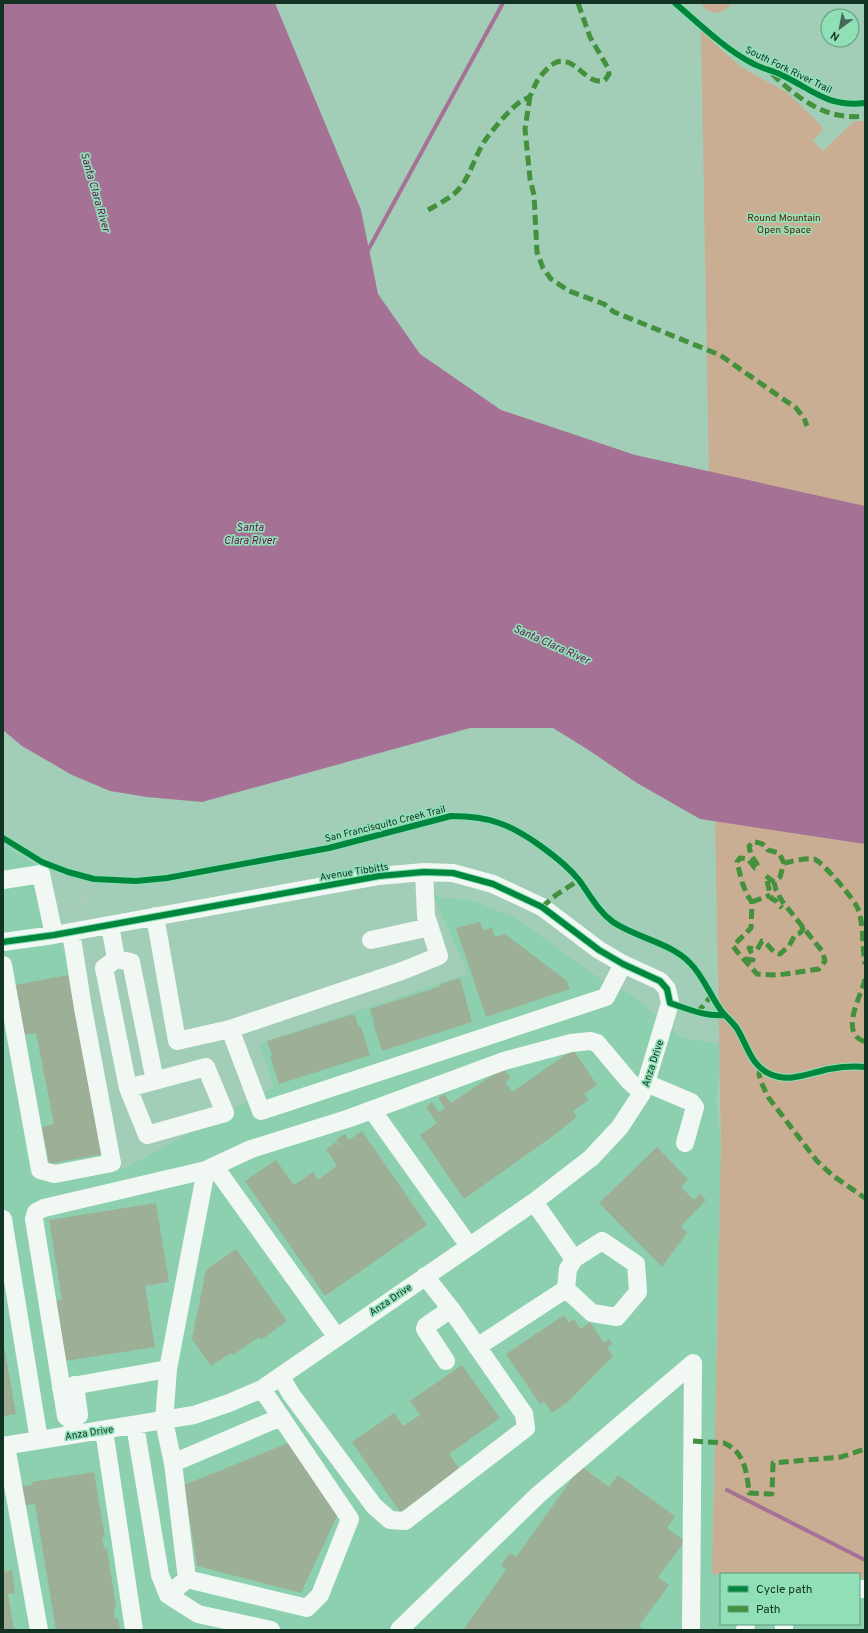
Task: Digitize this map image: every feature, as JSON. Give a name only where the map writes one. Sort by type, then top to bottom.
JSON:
[{"type":"street","name":"Avenue Tibbitts","points":[[3,942],[110,925],[379,876],[424,872],[453,874],[500,887],[542,907],[599,950],[623,964],[660,981],[667,989],[670,1003]]},
{"type":"street","points":[[155,916],[177,1040],[230,1029],[402,971],[439,956],[426,916],[424,872]]},
{"type":"street","points":[[3,880],[41,874],[50,914],[63,933],[86,1022],[112,1163],[55,1174],[40,1170],[3,964]]},
{"type":"street","points":[[110,925],[116,959]]},
{"type":"street","points":[[371,940],[430,927]]},
{"type":"street","points":[[128,1088],[155,1081],[206,1067],[225,1113],[147,1135],[128,1088],[104,968],[116,959],[131,962],[155,1081]]},
{"type":"street","points":[[230,1029],[261,1111],[606,997],[623,964]]},
{"type":"street","name":"Anza Drive","points":[[5,1446],[39,1440],[73,1428],[104,1430],[194,1415],[229,1403],[262,1389],[336,1336],[534,1202],[591,1158],[620,1127],[644,1088],[670,1003]]},
{"type":"street","points":[[73,1428],[66,1416],[68,1386],[34,1218],[36,1212],[51,1206],[210,1168],[251,1148],[372,1110],[504,1061],[571,1043],[590,1041],[597,1043],[629,1081],[644,1088],[691,1102],[695,1107],[685,1143]]},
{"type":"street","points":[[372,1110],[469,1246]]},
{"type":"street","points":[[210,1168],[336,1336]]},
{"type":"street","points":[[187,1579],[173,1463],[164,1421],[168,1369],[210,1168]]},
{"type":"street","points":[[534,1202],[574,1259]]},
{"type":"street","points":[[3,1219],[39,1440]]},
{"type":"street","points":[[602,1241],[636,1264],[638,1292],[617,1317],[592,1313],[566,1289],[568,1269],[574,1259],[602,1241]]},
{"type":"street","points":[[280,1377],[374,1506],[390,1520],[405,1521],[526,1428],[524,1414],[451,1309],[425,1276]]},
{"type":"street","points":[[477,1347],[566,1289]]},
{"type":"street","points":[[446,1361],[425,1329],[426,1326],[451,1309]]},
{"type":"street","points":[[399,1630],[538,1495],[693,1363],[691,1630]]},
{"type":"street","points":[[68,1386],[168,1369]]},
{"type":"street","points":[[187,1579],[307,1608],[320,1595],[350,1519],[262,1389]]},
{"type":"street","points":[[173,1463],[281,1417]]},
{"type":"street","points":[[134,1425],[160,1576],[168,1595],[198,1614],[271,1630]]},
{"type":"street","points":[[104,1430],[134,1630]]},
{"type":"street","points":[[5,1446],[8,1488],[39,1630]]},
{"type":"street","points":[[168,1595],[187,1579]]},
{"type":"path","points":[[50,914],[74,909],[80,905],[91,878],[101,880]]},
{"type":"shaded area","points":[[3,846],[51,874],[63,951],[82,949],[122,1170],[274,1087],[259,1044],[468,974],[434,896],[473,901],[514,917],[599,978],[632,995],[682,1038],[723,1044],[716,1099],[721,1145],[712,1574],[720,1574],[720,1625],[860,1625],[860,1578],[865,1578],[865,1630],[3,1630]]},
{"type":"green space","points":[[701,3],[731,3],[724,10],[716,13],[708,10]]},
{"type":"green space","name":"Round Mountain Open Space","points":[[701,31],[741,67],[786,92],[817,121],[823,129],[813,141],[823,151],[854,121],[865,121],[865,1578],[860,1578],[860,1573],[712,1574],[721,1145]]},
{"type":"water","name":"Santa Clara River","points":[[3,3],[275,3],[361,210],[378,294],[420,354],[501,410],[635,455],[865,506],[865,844],[700,819],[637,783],[553,728],[470,728],[202,802],[147,797],[110,791],[72,775],[22,746],[3,730]]},
{"type":"building","points":[[480,922],[483,930],[492,928],[495,937],[505,934],[567,981],[570,989],[486,1017],[456,928]]},
{"type":"building","points":[[68,975],[102,1154],[49,1164],[42,1127],[54,1124],[36,1033],[25,1035],[15,985]]},
{"type":"building","points":[[460,978],[472,1022],[382,1051],[370,1009],[441,986],[440,984]]},
{"type":"building","points":[[354,1014],[359,1027],[361,1027],[370,1055],[279,1084],[267,1041]]},
{"type":"building","points":[[574,1051],[597,1085],[584,1094],[589,1100],[573,1111],[577,1117],[553,1136],[464,1199],[420,1135],[437,1123],[426,1107],[432,1102],[439,1112],[445,1108],[438,1098],[444,1094],[451,1103],[503,1068],[511,1078],[505,1082],[512,1092],[568,1053]]},
{"type":"building","points":[[362,1131],[427,1225],[325,1296],[245,1181],[276,1160],[294,1185],[313,1172],[318,1180],[337,1166],[326,1149],[336,1142],[339,1146],[340,1145],[336,1140],[345,1134],[349,1140]]},
{"type":"building","points":[[657,1147],[688,1179],[681,1187],[694,1200],[700,1194],[706,1200],[681,1226],[687,1233],[662,1267],[599,1203]]},
{"type":"building","points":[[156,1203],[169,1282],[145,1286],[155,1347],[65,1361],[55,1301],[62,1300],[49,1220]]},
{"type":"building","points":[[236,1249],[287,1321],[261,1340],[259,1337],[233,1355],[231,1353],[211,1366],[192,1339],[206,1270]]},
{"type":"building","points":[[564,1315],[569,1323],[574,1319],[581,1329],[590,1322],[604,1343],[609,1339],[613,1344],[607,1347],[613,1356],[568,1402],[552,1413],[544,1401],[540,1404],[506,1354]]},
{"type":"building","points":[[3,1340],[16,1414],[3,1416]]},
{"type":"building","points":[[462,1365],[500,1418],[449,1454],[460,1470],[400,1512],[352,1442],[394,1413],[403,1426],[420,1415],[410,1401]]},
{"type":"building","points":[[291,1442],[340,1510],[301,1593],[197,1566],[184,1485]]},
{"type":"building","points":[[581,1466],[609,1487],[618,1475],[675,1516],[667,1528],[685,1541],[658,1577],[669,1585],[639,1626],[645,1630],[463,1630],[506,1570],[501,1565],[510,1553],[516,1557]]},
{"type":"building","points":[[94,1472],[105,1537],[102,1537],[104,1549],[107,1548],[116,1607],[114,1608],[115,1619],[118,1618],[120,1630],[56,1630],[35,1504],[22,1506],[19,1487],[32,1485],[32,1482]]},
{"type":"building","points":[[3,1566],[5,1572],[12,1570],[15,1593],[8,1594],[14,1630],[3,1630]]},
{"type":"waterway","points":[[367,252],[503,3]]},
{"type":"waterway","points":[[727,1490],[865,1560]]},
{"type":"marked path","points":[[428,210],[459,189],[469,174],[479,150],[486,139],[511,109],[522,100],[529,97],[538,80],[551,66],[557,62],[564,61],[570,63],[592,79],[598,81],[605,80],[609,74],[608,68],[590,37],[578,3]]},
{"type":"marked path","points":[[772,74],[803,100],[826,112],[851,117],[865,116]]},
{"type":"marked path","points":[[530,96],[525,129],[530,179],[534,195],[537,252],[543,268],[551,279],[569,291],[604,304],[614,312],[720,355],[796,408],[804,418],[807,426]]},
{"type":"marked path","points":[[755,842],[763,844],[768,850],[779,853],[784,863],[780,877],[774,882],[776,890],[782,901],[822,951],[825,961],[819,969],[778,975],[757,974],[733,946],[751,928],[752,902],[747,895],[742,882],[737,862],[740,858],[748,859],[755,868],[758,868],[751,855],[749,846],[755,842]]},
{"type":"marked path","points":[[784,863],[803,859],[814,859],[824,866],[845,890],[856,904],[860,915],[865,964]]},
{"type":"marked path","points":[[774,882],[766,876],[771,898],[782,908]]},
{"type":"marked path","points":[[542,907],[556,895],[579,880]]},
{"type":"marked path","points":[[752,902],[770,895]]},
{"type":"marked path","points":[[745,959],[753,960],[753,956],[749,948],[757,950],[762,941],[765,942],[777,954],[780,954],[789,946],[795,935],[800,933],[803,929],[800,923]]},
{"type":"marked path","points":[[865,979],[852,1022],[853,1031],[857,1037],[865,1042]]},
{"type":"marked path","points":[[697,1013],[712,995]]},
{"type":"marked path","points":[[761,1069],[759,1074],[768,1097],[817,1161],[832,1175],[865,1198]]},
{"type":"marked path","points":[[693,1441],[724,1443],[731,1447],[741,1458],[744,1464],[749,1493],[772,1494],[773,1463],[841,1457],[865,1449]]},
{"type":"cycle path","name":"South Fork River Trail","points":[[675,3],[732,51],[756,65],[782,75],[823,97],[842,103],[865,103]]},
{"type":"cycle path","name":"San Francisquito Creek Trail","points":[[3,838],[42,862],[68,872],[94,879],[136,881],[167,878],[329,848],[451,816],[487,819],[519,832],[553,855],[572,872],[599,908],[613,922],[622,928],[664,945],[682,956],[690,963],[699,973],[722,1012],[737,1028],[751,1056],[764,1071],[777,1077],[785,1078],[834,1068],[865,1067]]},
{"type":"cycle path","points":[[3,942],[54,935],[379,876],[424,872],[453,873],[493,884],[542,907],[599,950],[623,964],[660,981],[667,989],[670,1003],[704,1014],[725,1015]]}]
